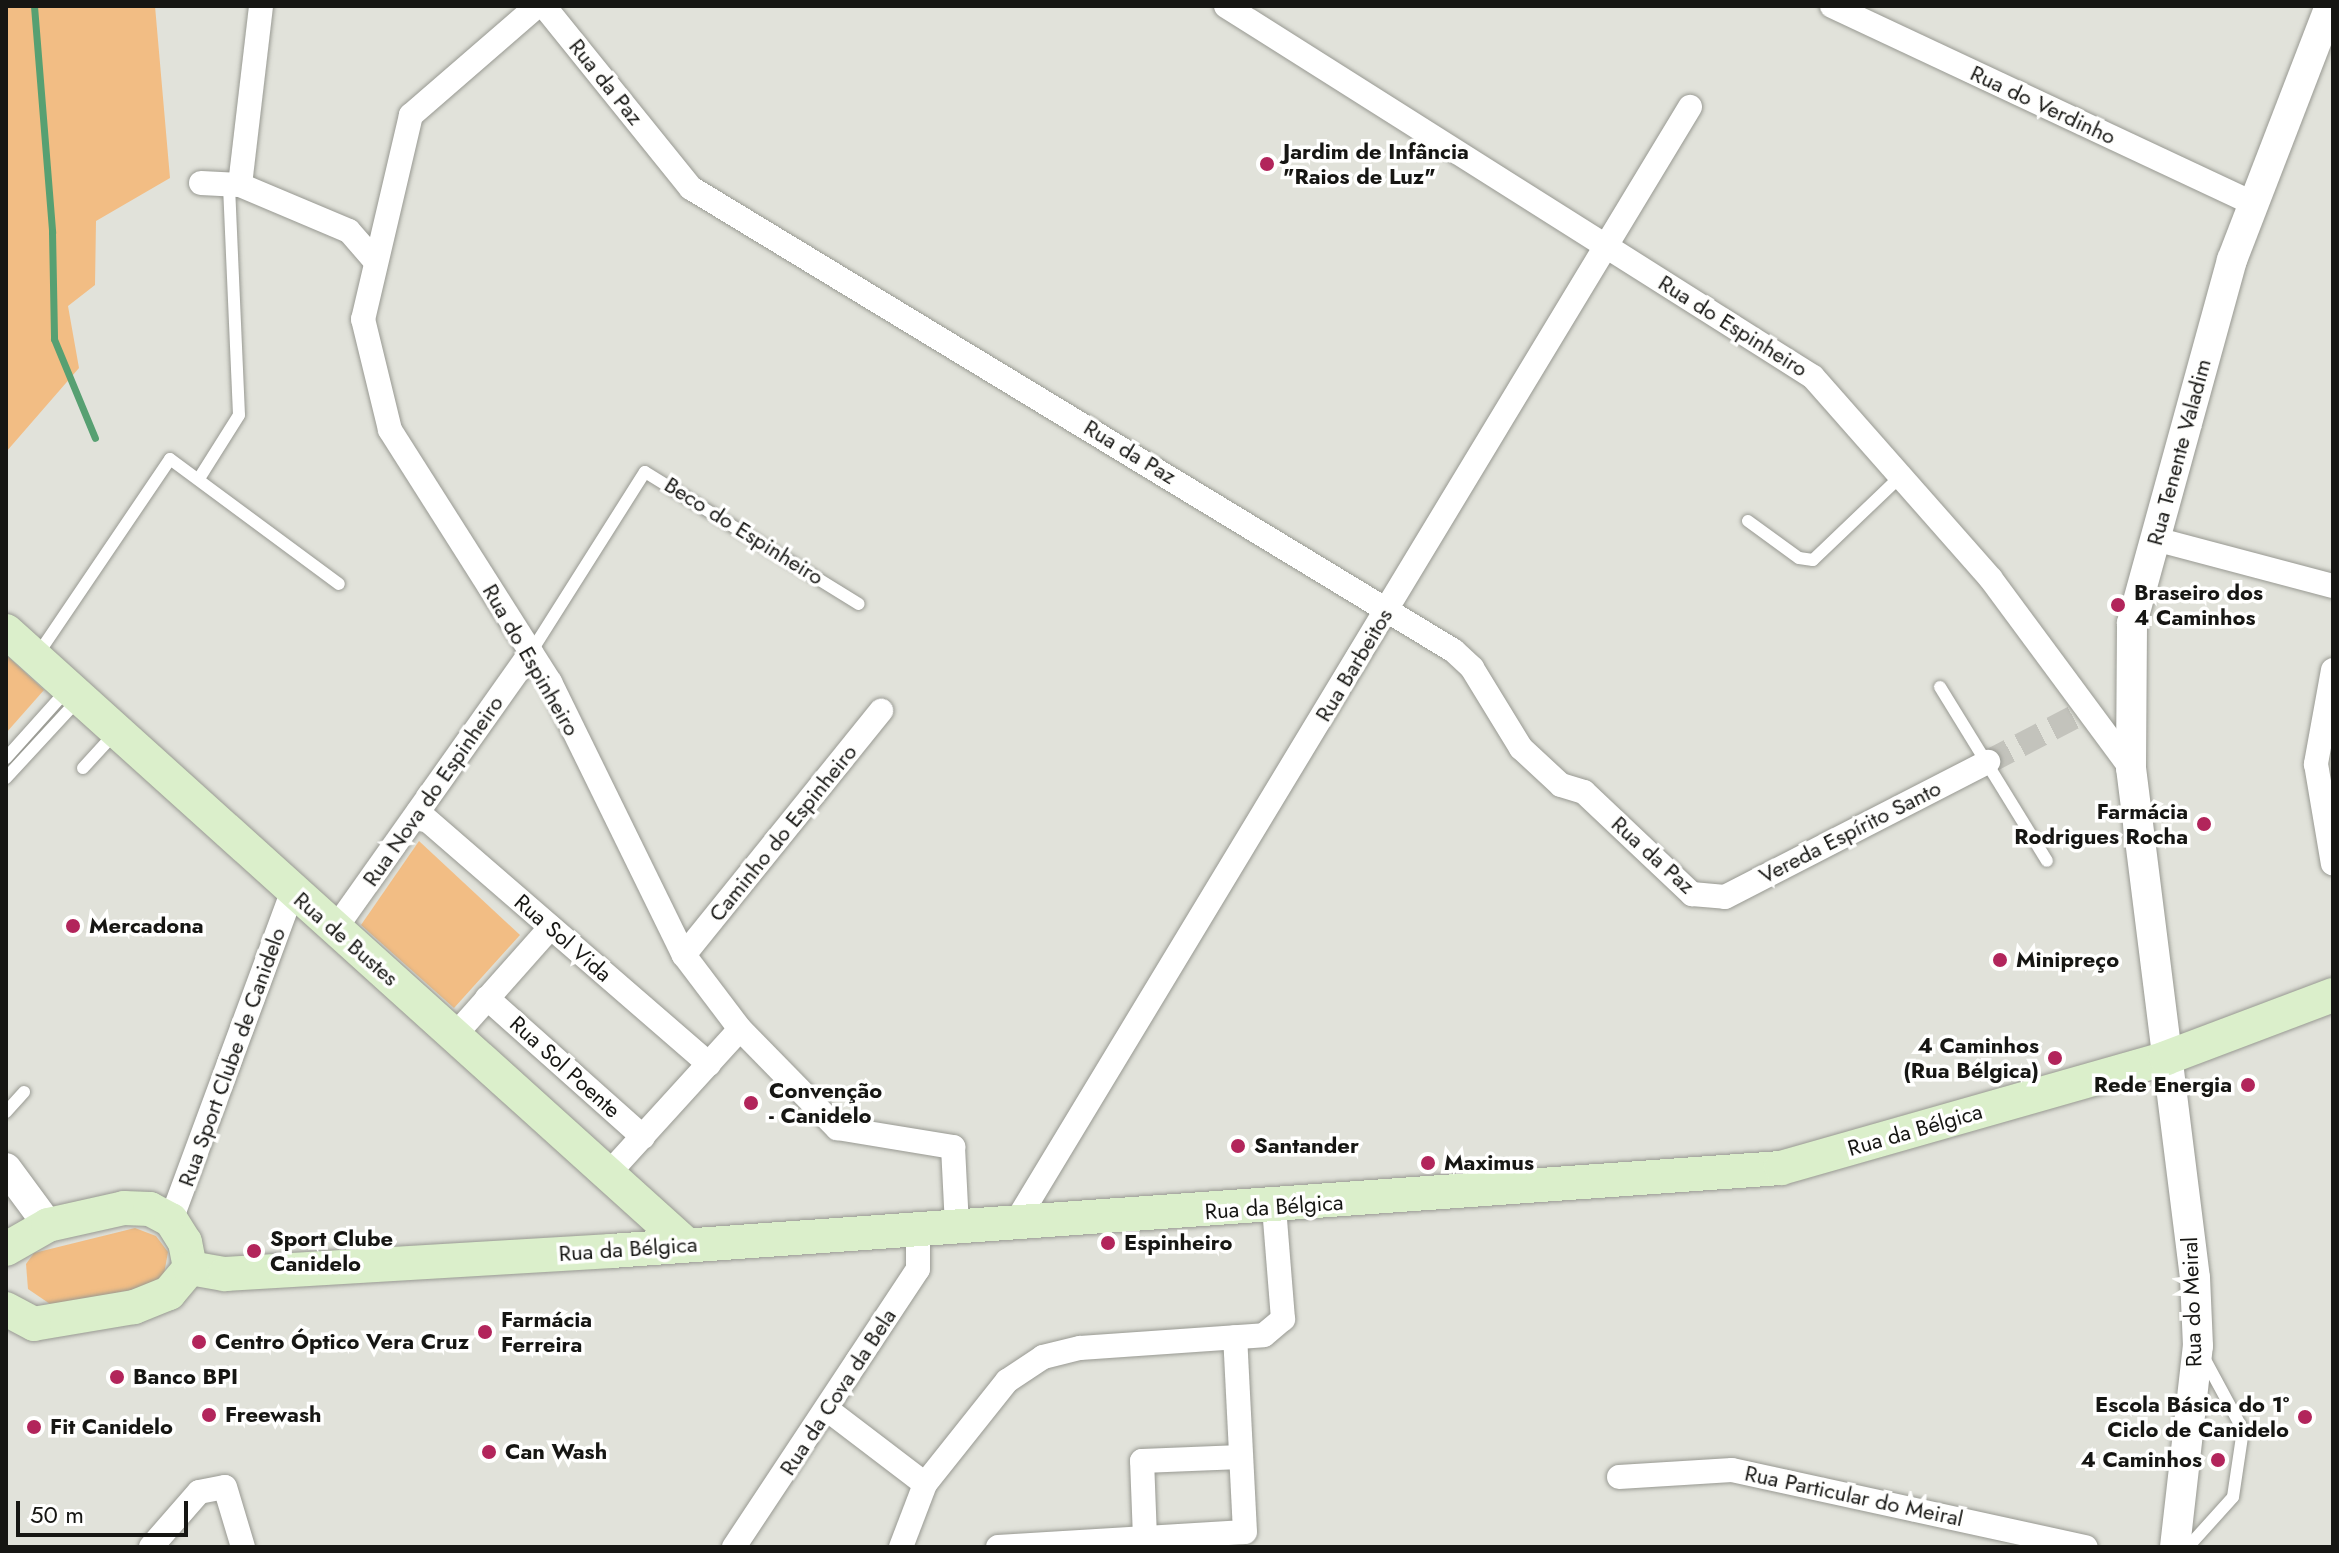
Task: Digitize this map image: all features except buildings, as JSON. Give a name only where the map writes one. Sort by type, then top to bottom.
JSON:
[{"type":"main road","name":"Rua de Bustes","points":[[6,631],[292,893],[610,1172],[687,1245]]},
{"type":"main road","name":"Rua da Bélgica","points":[[190,1268],[225,1274],[687,1245],[1274,1207],[1781,1168],[2166,1058],[2333,995]]},
{"type":"main road","points":[[6,1249],[48,1225],[124,1208],[150,1209],[171,1220],[185,1242],[190,1268],[169,1293],[134,1307],[34,1324],[6,1309]]},
{"type":"street","points":[[234,185],[261,6]]},
{"type":"street","name":"Rua do Espinheiro","points":[[537,6],[411,115],[374,260],[363,319],[390,430],[531,652],[684,955],[740,1029],[837,1128],[953,1147],[957,1226]]},
{"type":"street","name":"Rua da Paz","points":[[544,6],[691,188],[1387,609],[1472,668],[1521,748],[1561,785],[1584,792],[1692,894],[1711,900]]},
{"type":"street","name":"Rua do Espinheiro","points":[[1226,6],[1813,377],[1991,579],[2131,768]]},
{"type":"street","name":"Rua do Verdinho","points":[[1832,6],[2254,204]]},
{"type":"street","name":"Rua Tenente Valadim","points":[[2166,1058],[2131,768],[2132,623],[2232,260],[2330,6]]},
{"type":"street","name":"Rua Barbeitos","points":[[1016,1222],[1690,107]]},
{"type":"street","points":[[201,183],[234,185],[349,231],[374,260]]},
{"type":"street","points":[[2155,539],[2333,586]]},
{"type":"street","name":"Rua Nova do Espinheiro","points":[[335,929],[531,652]]},
{"type":"street","points":[[2333,670],[2316,764],[2333,864]]},
{"type":"street","name":"Caminho do Espinheiro","points":[[684,955],[881,711]]},
{"type":"street","name":"Vereda Espírito Santo","points":[[1711,900],[1725,897],[1988,762]]},
{"type":"street","name":"Rua Sol Vida","points":[[418,812],[709,1064]]},
{"type":"street","name":"Rua Sport Clube de Canidelo","points":[[171,1220],[292,893]]},
{"type":"street","points":[[455,1035],[551,927]]},
{"type":"street","name":"Rua Sol Poente","points":[[487,998],[643,1137]]},
{"type":"street","points":[[610,1172],[740,1029]]},
{"type":"street","name":"Rua do Meiral","points":[[2166,1058],[2195,1278],[2198,1346],[2175,1547]]},
{"type":"street","points":[[6,1168],[48,1225]]},
{"type":"street","points":[[901,1547],[925,1484],[1007,1381],[1043,1357],[1080,1348],[1264,1335],[1283,1319],[1274,1207]]},
{"type":"street","name":"Rua da Cova da Bela","points":[[734,1547],[828,1410],[918,1269],[918,1228]]},
{"type":"street","points":[[998,1547],[1245,1532],[1235,1337]]},
{"type":"street","points":[[828,1410],[925,1484]]},
{"type":"street","points":[[1145,1538],[1142,1461],[1241,1457]]},
{"type":"street","name":"Rua Particular do Meiral","points":[[1619,1477],[1732,1470],[2086,1547]]},
{"type":"street","points":[[151,1547],[199,1492],[225,1487],[243,1547]]},
{"type":"lane","points":[[200,477],[239,415],[234,185]]},
{"type":"lane","points":[[35,658],[170,459],[200,477],[339,584]]},
{"type":"lane","name":"Beco do Espinheiro","points":[[531,652],[645,472],[859,604]]},
{"type":"lane","points":[[1748,521],[1799,558],[1813,560],[1900,477]]},
{"type":"lane","points":[[1940,687],[2047,861]]},
{"type":"lane","points":[[6,778],[43,742],[74,694]]},
{"type":"lane","points":[[6,758],[74,694]]},
{"type":"lane","points":[[83,768],[116,732]]},
{"type":"lane","points":[[6,1112],[24,1092]]},
{"type":"lane","points":[[2188,1547],[2233,1497],[2243,1430],[2198,1346]]},
{"type":"shaded area","points":[[6,6],[155,6],[170,178],[96,221],[95,285],[68,306],[79,368],[6,452]]},
{"type":"shaded area","points":[[6,655],[44,690],[6,733]]},
{"type":"shaded area","points":[[419,841],[520,935],[454,1008],[361,925]]},
{"type":"shaded area","points":[[135,1228],[156,1236],[168,1252],[164,1274],[155,1285],[53,1306],[28,1289],[26,1264],[34,1253]]},
{"type":"waterway","points":[[34,6],[52,232],[54,339],[95,438]]},
{"type":"tunnel","points":[[1988,762],[2086,711]]},
{"type":"place","name":"Jardim de Infância \"Raios de Luz\"","points":[[1267,164]]},
{"type":"place","name":"Braseiro dos 4 Caminhos","points":[[2118,605]]},
{"type":"place","name":"Farmácia Rodrigues Rocha","points":[[2204,824]]},
{"type":"place","name":"Mercadona","points":[[73,926]]},
{"type":"place","name":"Minipreço","points":[[2000,960]]},
{"type":"place","name":"4 Caminhos (Rua Bélgica)","points":[[2055,1058]]},
{"type":"place","name":"Rede Energia","points":[[2248,1085]]},
{"type":"place","name":"Convenção - Canidelo","points":[[751,1103]]},
{"type":"place","name":"Santander","points":[[1238,1146]]},
{"type":"place","name":"Maximus","points":[[1428,1163]]},
{"type":"place","name":"Espinheiro","points":[[1108,1243]]},
{"type":"place","name":"Sport Clube Canidelo","points":[[254,1251]]},
{"type":"place","name":"Farmácia Ferreira","points":[[485,1332]]},
{"type":"place","name":"Centro Óptico Vera Cruz","points":[[199,1342]]},
{"type":"place","name":"Banco BPI","points":[[117,1377]]},
{"type":"place","name":"Freewash","points":[[209,1415]]},
{"type":"place","name":"Escola Básica do 1º Ciclo de Canidelo","points":[[2305,1417]]},
{"type":"place","name":"Fit Canidelo","points":[[34,1427]]},
{"type":"place","name":"Can Wash","points":[[489,1452]]},
{"type":"place","name":"4 Caminhos","points":[[2218,1460]]}]
